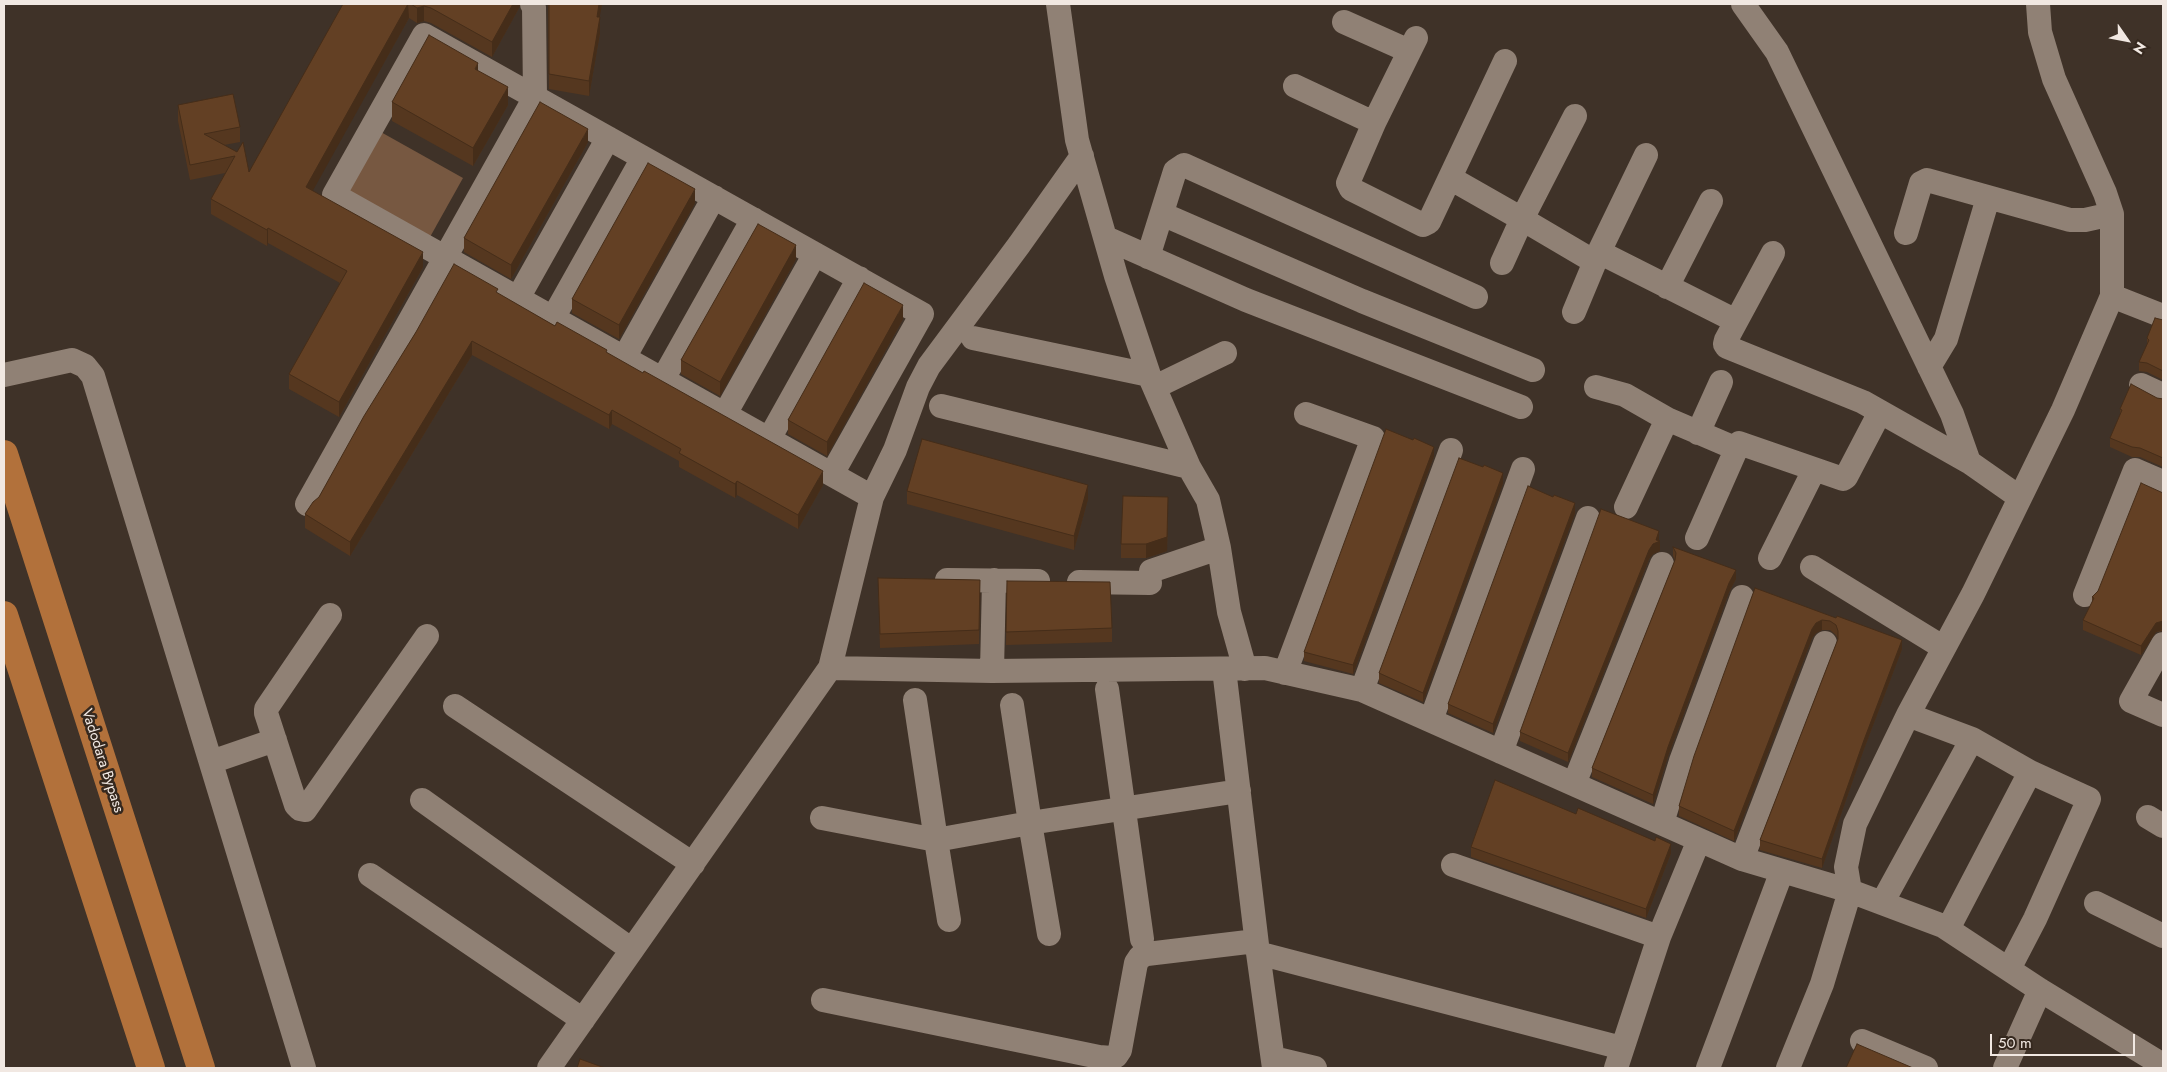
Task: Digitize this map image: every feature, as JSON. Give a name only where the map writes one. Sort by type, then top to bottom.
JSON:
[{"type":"highway","name":"Vadodara Bypass","points":[[4,454],[201,1068]]},
{"type":"highway","points":[[4,615],[151,1068]]},
{"type":"street","points":[[307,504],[535,97],[534,8],[532,4]]},
{"type":"street","points":[[1058,4],[1077,140],[1106,238],[1152,381],[1189,466],[1208,500],[1220,548],[1229,612],[1234,669],[1238,791],[1257,947],[1274,1063],[1315,1068]]},
{"type":"street","points":[[1743,4],[1776,52],[1952,414],[1969,462]]},
{"type":"street","points":[[1788,1068],[1822,984],[1850,891],[1846,867],[1855,824],[1908,715],[1973,594],[2063,410],[2112,296],[2112,214],[2106,192],[2053,74],[2040,32],[2038,4]]},
{"type":"street","points":[[1344,22],[1413,44],[1374,122],[1348,183],[1351,189],[1423,225],[1429,222],[1505,61]]},
{"type":"street","points":[[832,474],[922,314],[424,35],[334,195],[872,497]]},
{"type":"street","points":[[1295,86],[1374,122]]},
{"type":"street","points":[[1502,263],[1522,219],[1575,116]]},
{"type":"street","points":[[518,298],[608,138]]},
{"type":"street","points":[[1574,312],[1597,257],[1646,155]]},
{"type":"street","points":[[550,1068],[830,668],[872,497],[895,450],[918,388],[929,366],[1020,245],[1082,156]]},
{"type":"street","points":[[553,318],[643,158]]},
{"type":"street","points":[[1148,257],[1175,171],[1184,165],[1476,297]]},
{"type":"street","points":[[1450,178],[1522,219],[1597,257],[1667,287],[1736,321]]},
{"type":"street","points":[[1906,233],[1923,180],[2070,220],[2085,220],[2112,214]]},
{"type":"street","points":[[624,358],[714,197]]},
{"type":"street","points":[[1929,367],[1946,339],[1988,198]]},
{"type":"street","points":[[1667,287],[1712,201]]},
{"type":"street","points":[[1162,214],[1362,302],[1533,370]]},
{"type":"street","points":[[663,380],[753,219]]},
{"type":"street","points":[[1106,238],[1246,300],[1521,407]]},
{"type":"street","points":[[1773,253],[1726,340],[1725,344],[1727,347],[1863,402],[1969,462],[2019,497]]},
{"type":"street","points":[[725,414],[815,254]]},
{"type":"street","points":[[769,439],[859,278]]},
{"type":"street","points":[[2112,296],[2163,316]]},
{"type":"street","points":[[973,338],[1152,381],[1225,353]]},
{"type":"street","points":[[4,375],[72,360],[85,366],[93,376],[304,1068]]},
{"type":"street","points":[[1698,432],[1720,382]]},
{"type":"street","points":[[2141,385],[2163,395]]},
{"type":"street","points":[[1596,387],[1625,395],[1667,419],[1737,449]]},
{"type":"street","points":[[941,406],[1189,466]]},
{"type":"street","points":[[1697,538],[1740,443],[1839,479],[1846,477],[1880,412]]},
{"type":"street","points":[[1285,673],[1373,438],[1306,414]]},
{"type":"street","points":[[1626,507],[1667,419]]},
{"type":"street","points":[[1362,690],[1451,450]]},
{"type":"street","points":[[1431,720],[1523,469]]},
{"type":"street","points":[[1770,558],[1814,470]]},
{"type":"street","points":[[2084,596],[2135,470],[2163,482]]},
{"type":"street","points":[[1501,752],[1588,518]]},
{"type":"street","points":[[929,579],[994,580],[1150,577],[1220,548]]},
{"type":"street","points":[[1574,784],[1662,564]]},
{"type":"street","points":[[1812,567],[1944,648]]},
{"type":"street","points":[[992,671],[994,580]]},
{"type":"street","points":[[1662,823],[1682,761],[1742,597]]},
{"type":"street","points":[[330,615],[266,709],[274,740],[296,805],[300,810],[305,810],[427,636]]},
{"type":"street","points":[[1742,859],[1825,642]]},
{"type":"street","points":[[2163,644],[2131,701],[2163,715]]},
{"type":"street","points":[[830,668],[992,671],[1265,668],[1362,690],[1742,859],[1850,891],[1948,929],[2040,990],[2163,1064]]},
{"type":"street","points":[[1107,689],[1142,939]]},
{"type":"street","points":[[915,700],[949,920]]},
{"type":"street","points":[[1012,705],[1049,934]]},
{"type":"street","points":[[455,706],[693,864]]},
{"type":"street","points":[[1908,715],[1972,739],[2030,772],[2089,799],[2035,919],[2009,969]]},
{"type":"street","points":[[1882,903],[1972,739]]},
{"type":"street","points":[[211,762],[274,740]]},
{"type":"street","points":[[1948,929],[2030,772]]},
{"type":"street","points":[[822,818],[936,840],[1030,823],[1238,791]]},
{"type":"street","points":[[422,800],[632,950]]},
{"type":"street","points":[[824,1000],[1099,1057],[1112,1058],[1116,1056],[1125,1059],[1136,963],[1140,957],[1147,954],[1257,947],[1619,1058],[1659,937],[1699,840]]},
{"type":"street","points":[[1453,864],[1659,937]]},
{"type":"street","points":[[1708,1068],[1782,871]]},
{"type":"street","points":[[370,875],[584,1020]]},
{"type":"street","points":[[2096,902],[2163,936]]},
{"type":"street","points":[[2005,1068],[2040,990]]},
{"type":"street","points":[[1862,1041],[1926,1068]]},
{"type":"shaded area","points":[[379,131],[463,178],[430,237],[346,190]]},
{"type":"building","points":[[343,4],[408,4],[306,187],[423,252],[339,402],[289,374],[347,271],[211,199],[235,156],[190,165],[178,105],[233,94],[240,127],[204,134],[237,152],[243,142],[249,172]]},
{"type":"building","points":[[411,4],[513,4],[492,42],[431,8],[424,6],[417,8]]},
{"type":"building","points":[[549,4],[599,4],[597,17],[600,17],[589,81],[549,74]]},
{"type":"building","points":[[429,35],[478,63],[475,69],[508,87],[473,148],[392,102]]},
{"type":"building","points":[[540,102],[588,129],[511,265],[464,238]]},
{"type":"building","points":[[648,163],[695,189],[619,325],[572,299]]},
{"type":"building","points":[[758,224],[796,245],[720,382],[681,360]]},
{"type":"building","points":[[454,264],[498,289],[496,292],[555,326],[557,322],[643,373],[644,371],[823,471],[798,515],[737,481],[735,484],[679,453],[681,449],[612,410],[609,415],[472,341],[350,542],[305,514],[319,497],[364,416],[416,332]]},
{"type":"building","points":[[864,283],[903,305],[827,442],[788,420]]},
{"type":"building","points":[[2155,318],[2163,320],[2163,371],[2147,363],[2139,362],[2149,340],[2147,338]]},
{"type":"building","points":[[2131,384],[2157,398],[2163,399],[2163,458],[2110,438]]},
{"type":"building","points":[[1386,429],[1434,447],[1353,665],[1304,652]]},
{"type":"building","points":[[922,439],[1088,485],[1074,536],[907,491]]},
{"type":"building","points":[[1459,458],[1503,473],[1423,693],[1379,673]]},
{"type":"building","points":[[2141,483],[2163,493],[2163,621],[2156,623],[2141,646],[2083,620],[2094,598],[2092,597],[2098,591]]},
{"type":"building","points":[[1528,486],[1553,497],[1554,495],[1575,503],[1493,724],[1448,704]]},
{"type":"building","points":[[1123,496],[1168,497],[1167,537],[1146,544],[1121,544]]},
{"type":"building","points":[[1601,509],[1659,531],[1656,540],[1660,541],[1653,544],[1649,550],[1568,753],[1520,732]]},
{"type":"building","points":[[1673,547],[1736,570],[1729,583],[1668,747],[1653,795],[1592,768],[1675,560],[1676,553]]},
{"type":"building","points":[[878,578],[980,580],[979,630],[880,634]]},
{"type":"building","points":[[1007,581],[1110,582],[1112,628],[1006,632]]},
{"type":"building","points":[[1755,588],[1902,640],[1822,859],[1760,840],[1838,639],[1836,625],[1830,621],[1822,620],[1816,623],[1812,629],[1734,831],[1679,806],[1694,756]]},
{"type":"building","points":[[1495,780],[1576,814],[1578,808],[1655,841],[1656,837],[1671,844],[1646,909],[1471,847]]},
{"type":"building","points":[[1857,1044],[1913,1068],[1846,1068]]},
{"type":"building","points":[[580,1059],[605,1068],[577,1068]]}]
